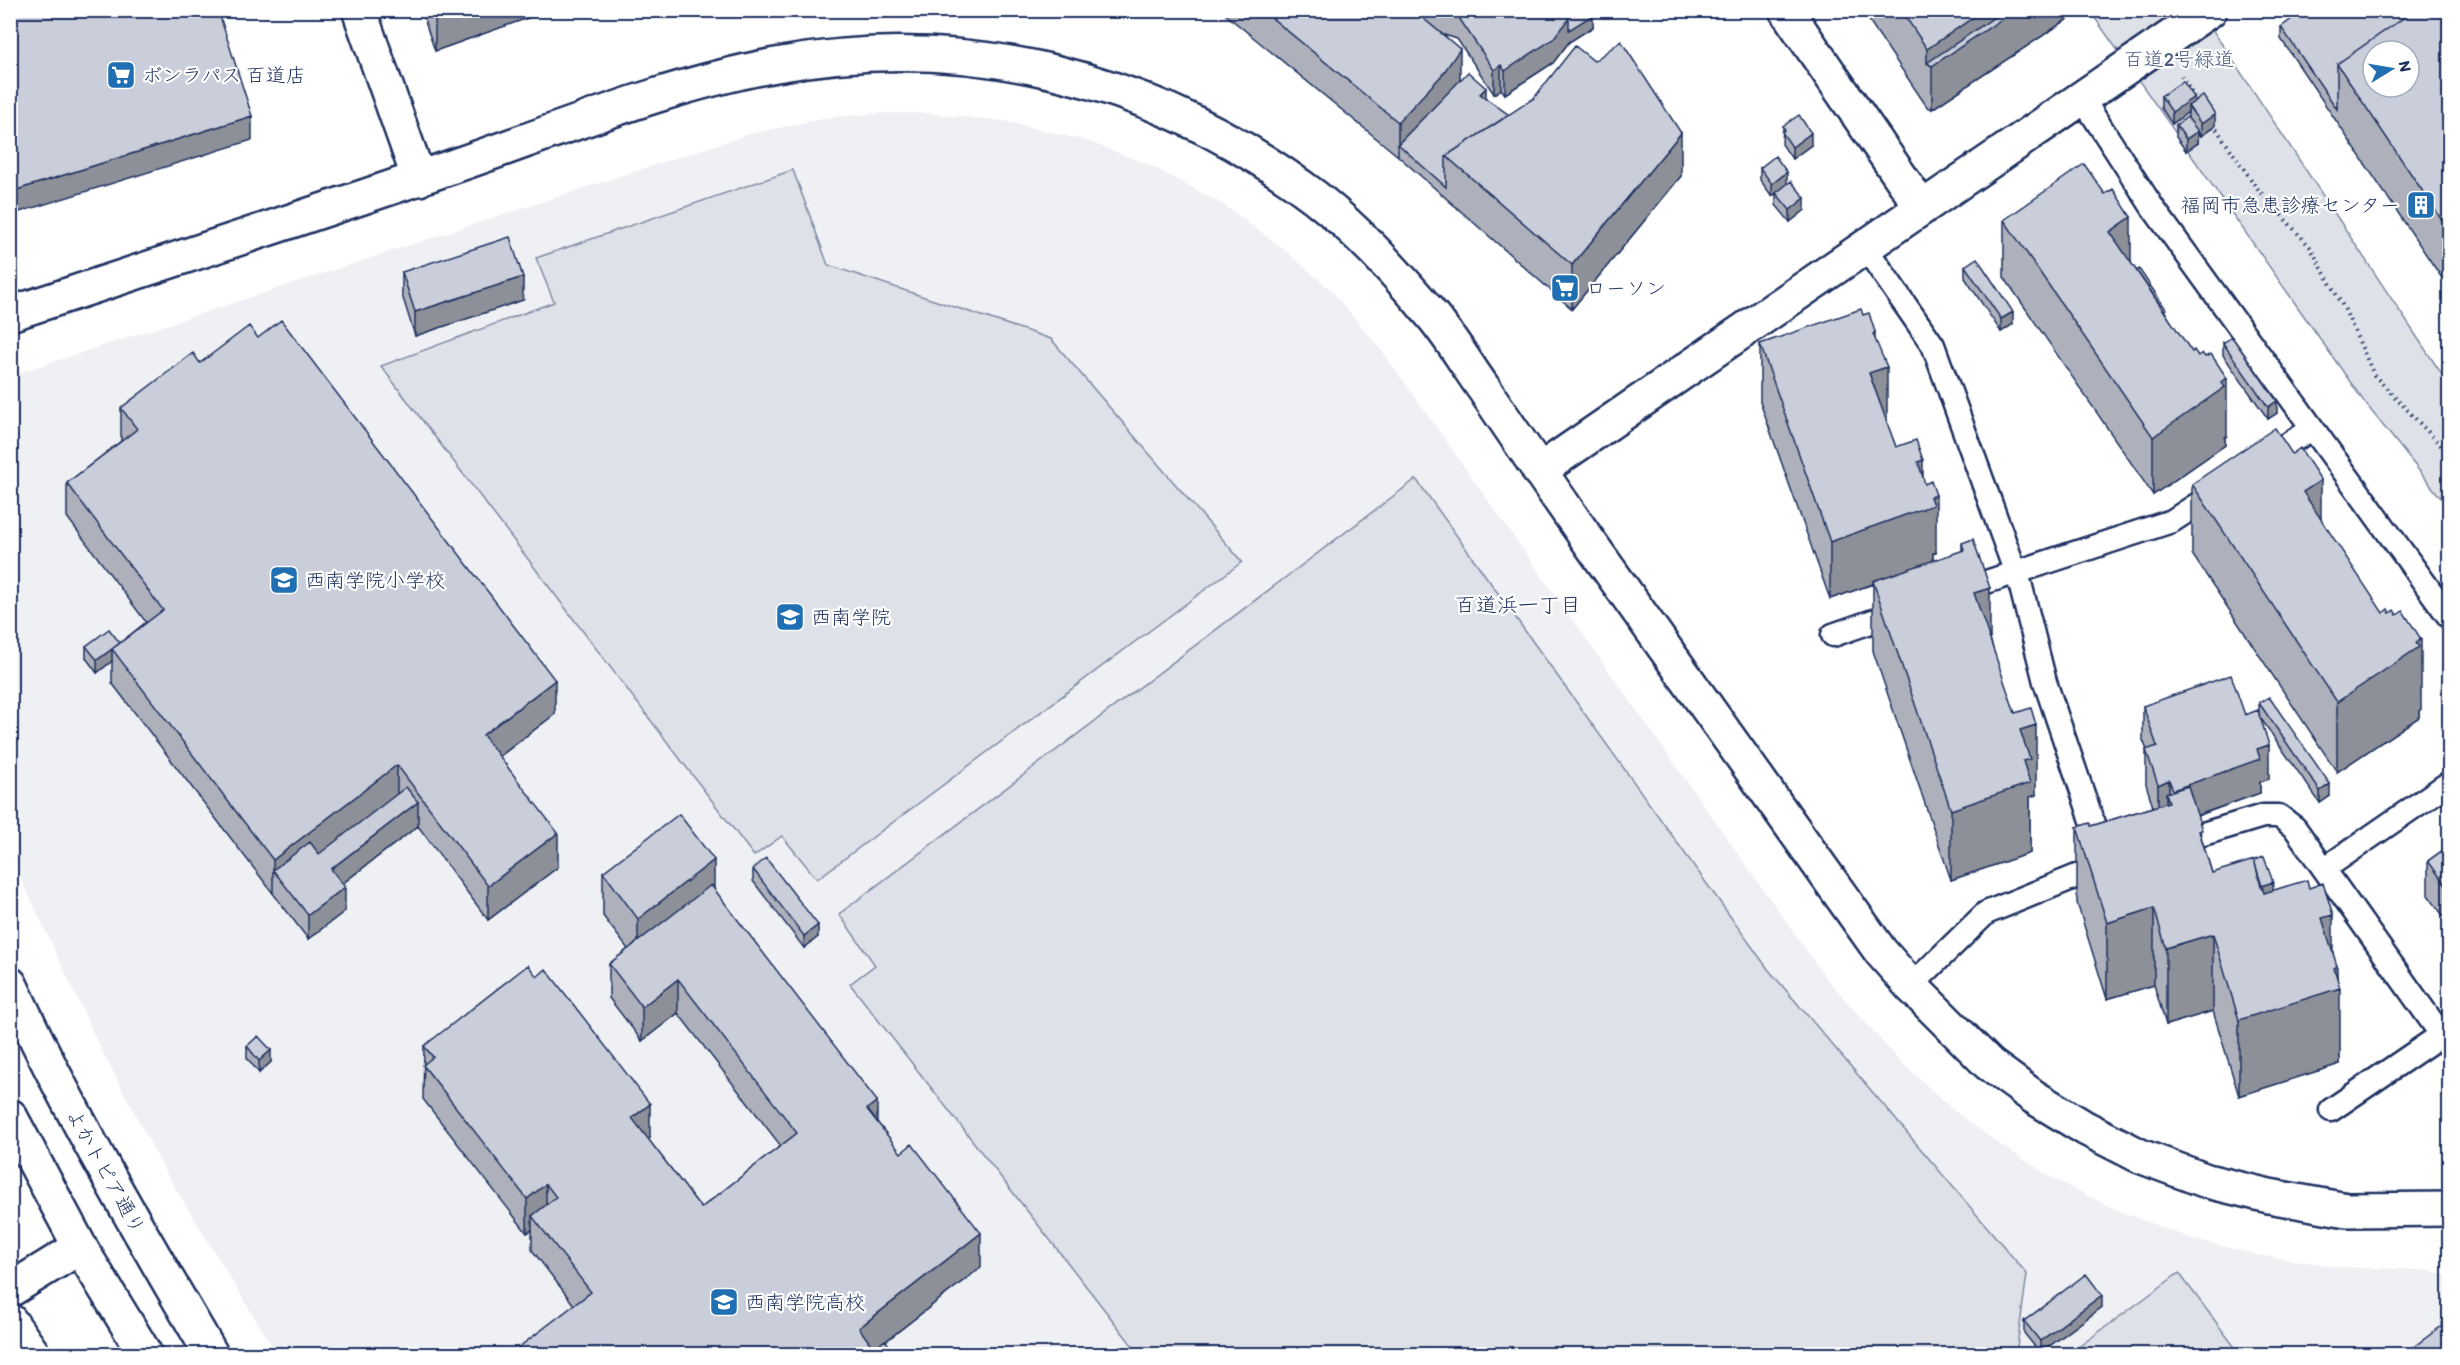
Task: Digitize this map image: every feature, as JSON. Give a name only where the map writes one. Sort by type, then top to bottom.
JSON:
[{"type":"street","points":[[359,10],[419,178]]},
{"type":"street","points":[[1786,10],[1922,208]]},
{"type":"street","points":[[1539,471],[2210,10]]},
{"type":"street","points":[[10,314],[639,102],[733,74],[776,64],[875,53],[926,54],[971,57],[1060,72],[1105,85],[1168,109],[1249,153],[1318,199],[1369,246],[1433,316],[1539,471],[1881,952],[1911,986],[1989,1064],[2034,1098],[2085,1128],[2140,1156],[2206,1181],[2269,1197],[2347,1210],[2450,1209]]},
{"type":"street","name":"よかトピア通り","points":[[10,984],[53,1074],[132,1219],[211,1354]]},
{"type":"street","points":[[10,1116],[80,1247],[145,1354]]},
{"type":"street","points":[[10,1290],[80,1247]]},
{"type":"street","points":[[10,1321],[33,1354]]},
{"type":"lane","points":[[2082,98],[2153,208],[2450,618]]},
{"type":"lane","points":[[1865,247],[1933,345],[2016,571],[2044,682],[2107,864]]},
{"type":"lane","points":[[1940,597],[2172,521],[2312,429]]},
{"type":"lane","points":[[1833,635],[1919,605]]},
{"type":"lane","points":[[2324,869],[2450,782]]},
{"type":"lane","points":[[2152,850],[2263,816],[2279,816],[2295,828],[2445,1041],[2331,1110]]},
{"type":"lane","points":[[1911,986],[1986,913],[2129,857]]},
{"type":"path","points":[[2181,71],[2181,78],[2205,111]]},
{"type":"path","points":[[2210,120],[2257,188],[2310,247],[2344,310],[2374,375],[2450,455]]},
{"type":"shaded area","name":"西南学院","points":[[880,113],[924,113],[1005,121],[1087,141],[1147,164],[1221,203],[1281,247],[1329,288],[1383,352],[1826,978],[1897,1058],[1953,1110],[1999,1144],[2056,1180],[2119,1211],[2190,1238],[2258,1255],[2340,1267],[2426,1270],[2449,1276],[2449,1354],[277,1354],[166,1173],[99,1045],[11,857],[10,376],[749,134],[833,117]]},
{"type":"green space","name":"百道2号緑道","points":[[2090,11],[2200,11],[2449,385],[2449,508],[2365,403]]},
{"type":"green space","points":[[793,170],[828,265],[1051,339],[1242,562],[817,879],[782,836],[754,856],[381,366],[554,302],[536,258]]},
{"type":"green space","points":[[1416,479],[1768,969],[2027,1274],[2016,1354],[1139,1354],[850,984],[875,965],[839,914]]},
{"type":"green space","points":[[2179,1273],[2240,1354],[2069,1354]]},
{"type":"building","name":"ボンラパス 百道店","points":[[10,10],[218,10],[252,116],[10,192]]},
{"type":"building","points":[[1262,10],[1413,10],[1460,49],[1442,75],[1398,122]]},
{"type":"building","points":[[1486,10],[1564,10],[1569,18],[1553,39],[1505,71],[1501,65],[1494,70],[1457,15]]},
{"type":"building","points":[[1564,10],[1590,10],[1593,15],[1569,30],[1569,18]]},
{"type":"building","points":[[1901,10],[1984,10],[1927,49]]},
{"type":"building","points":[[2005,10],[2015,10],[1932,66],[1927,63]]},
{"type":"building","points":[[2304,10],[2415,10],[2373,39],[2361,39],[2361,47],[2337,64],[2337,109],[2281,27]]},
{"type":"building","points":[[2415,10],[2450,10],[2450,232],[2337,64],[2361,47],[2361,99],[2421,99],[2421,39],[2373,39]]},
{"type":"building","points":[[1621,41],[1681,133],[1572,265],[1446,156],[1534,98],[1575,46],[1594,61]]},
{"type":"building","points":[[1468,72],[1486,88],[1480,94],[1509,115],[1446,156],[1446,187],[1398,144]]},
{"type":"building","points":[[2183,81],[2194,97],[2172,112],[2161,96]]},
{"type":"building","points":[[2203,96],[2215,114],[2201,124],[2188,106]]},
{"type":"building","points":[[1799,115],[1811,133],[1792,147],[1782,132],[1785,130],[1783,126]]},
{"type":"building","points":[[2187,117],[2198,131],[2186,139],[2176,125]]},
{"type":"building","points":[[1775,156],[1787,172],[1772,184],[1760,168]]},
{"type":"building","points":[[2084,164],[2105,194],[2113,189],[2131,217],[2110,232],[2192,352],[2194,350],[2198,356],[2202,353],[2205,357],[2211,354],[2227,378],[2221,382],[2225,387],[2153,437],[2004,220]]},
{"type":"building","points":[[1791,181],[1805,198],[1790,210],[1776,193]]},
{"type":"building","points":[[510,237],[523,277],[415,312],[402,272]]},
{"type":"building","points":[[1977,258],[2013,312],[2001,319],[1965,266]]},
{"type":"building","points":[[2139,269],[2166,309],[2164,310],[2137,271]]},
{"type":"building","points":[[1861,309],[1863,315],[1869,313],[1875,332],[1873,334],[1887,367],[1869,373],[1896,447],[1916,440],[1923,460],[1918,462],[1925,484],[1931,481],[1936,495],[1930,497],[1933,505],[1830,542],[1760,344]]},
{"type":"building","name":"西南学院小学校","points":[[281,320],[555,680],[483,735],[558,833],[488,886],[397,765],[273,860],[112,649],[163,610],[67,483],[137,429],[121,408],[193,353],[200,363],[249,326],[258,338]]},
{"type":"building","points":[[2232,337],[2277,401],[2268,407],[2223,343]]},
{"type":"building","points":[[2275,428],[2292,454],[2300,448],[2321,480],[2303,492],[2383,613],[2388,609],[2390,613],[2394,610],[2397,615],[2403,611],[2421,639],[2416,643],[2419,647],[2337,702],[2192,484]]},
{"type":"building","points":[[1973,539],[1990,588],[1974,593],[2015,713],[2031,708],[2036,725],[2020,730],[2030,759],[2023,761],[2030,783],[1951,810],[1873,581],[1964,550],[1962,543]]},
{"type":"building","points":[[109,629],[120,643],[97,660],[86,646]]},
{"type":"building","points":[[2450,654],[2450,664],[2445,657]]},
{"type":"building","points":[[2231,675],[2245,715],[2258,710],[2269,745],[2257,749],[2260,759],[2173,790],[2169,780],[2158,785],[2146,750],[2157,746],[2143,706]]},
{"type":"building","points":[[2269,697],[2330,784],[2320,791],[2259,703]]},
{"type":"building","points":[[2188,786],[2212,873],[2254,860],[2264,893],[2307,880],[2309,888],[2323,883],[2333,915],[2322,918],[2337,966],[2334,968],[2340,988],[2239,1020],[2213,934],[2166,948],[2154,908],[2107,923],[2077,827],[2090,823],[2091,826],[2169,802],[2166,793]]},
{"type":"building","points":[[406,787],[418,802],[331,869],[345,887],[308,915],[273,870],[310,842],[319,854]]},
{"type":"building","points":[[679,814],[714,860],[638,919],[603,872]]},
{"type":"building","points":[[2450,845],[2450,891],[2428,861]]},
{"type":"building","points":[[2264,857],[2273,882],[2261,886],[2254,860]]},
{"type":"building","points":[[766,858],[818,925],[804,936],[753,869]]},
{"type":"building","points":[[711,885],[877,1101],[867,1109],[901,1153],[912,1144],[981,1233],[859,1328],[874,1349],[885,1340],[896,1354],[510,1354],[591,1292],[532,1216],[556,1197],[546,1184],[527,1199],[423,1065],[433,1057],[424,1046],[528,965],[537,977],[546,969],[650,1104],[632,1118],[701,1208],[797,1133],[678,979],[642,1007],[609,964]]},
{"type":"building","points":[[258,1036],[271,1050],[259,1061],[247,1046]]},
{"type":"building","points":[[2086,1274],[2102,1295],[2040,1341],[2024,1321]]},
{"type":"building","points":[[2450,1320],[2450,1354],[2404,1354]]},
{"type":"place","name":"ボンラパス 百道店","points":[[121,75]]},
{"type":"place","name":"福岡市急患診療センター","points":[[2421,205]]},
{"type":"place","name":"ローソン","points":[[1565,288]]},
{"type":"place","name":"西南学院小学校","points":[[284,580]]},
{"type":"place","name":"西南学院","points":[[790,617]]},
{"type":"place","name":"西南学院高校","points":[[724,1302]]},
{"type":"district","name":"百道浜一丁目","points":[[1518,605]]}]
